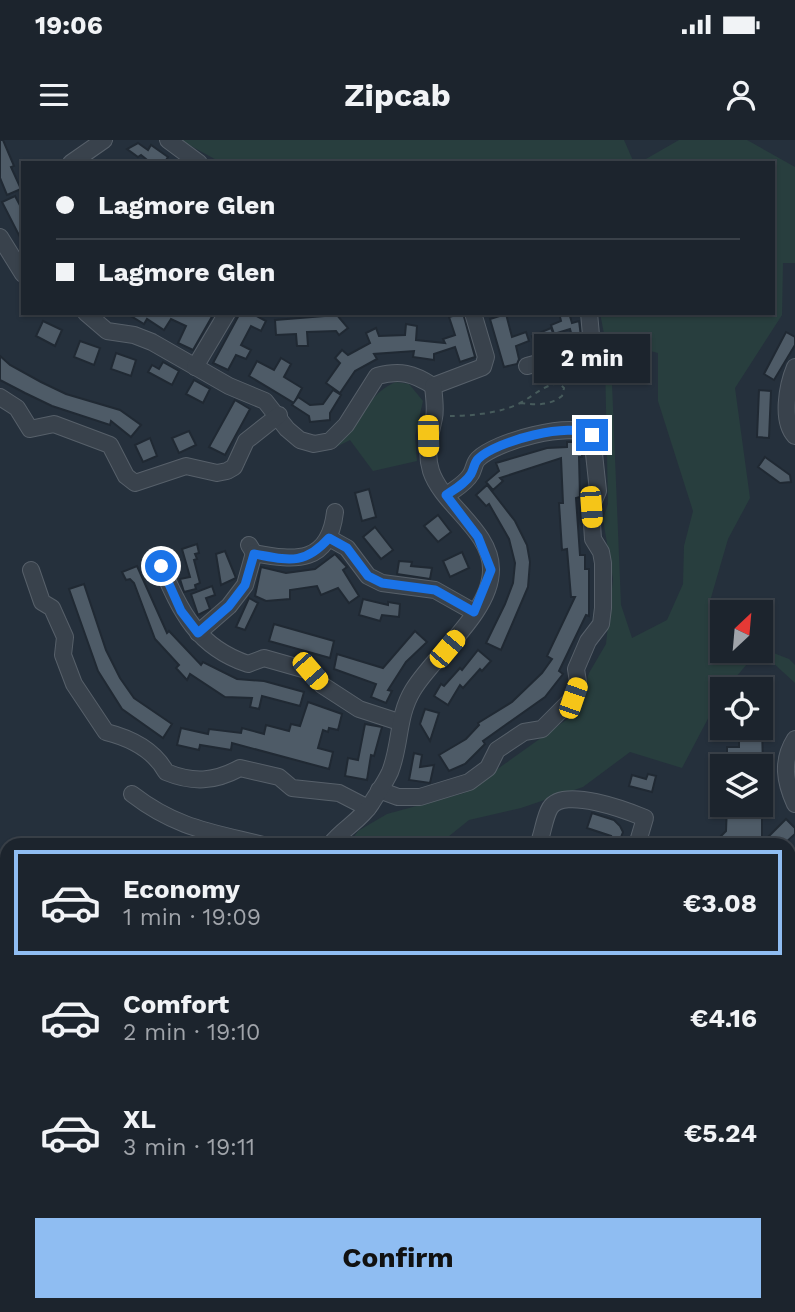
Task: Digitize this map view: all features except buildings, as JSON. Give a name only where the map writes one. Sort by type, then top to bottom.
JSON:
[{"type":"street","points":[[74,161],[104,140]]},
{"type":"street","points":[[167,140],[196,161]]},
{"type":"street","points":[[0,237],[21,271]]},
{"type":"street","points":[[88,315],[107,331],[134,335],[152,342],[195,367],[265,401],[279,415],[287,429],[300,440],[314,444],[330,441],[355,414],[377,376],[397,370],[418,376],[433,386]]},
{"type":"street","points":[[195,367],[226,315]]},
{"type":"street","points":[[433,386],[483,367],[486,357],[474,315]]},
{"type":"street","points":[[527,366],[593,352],[589,315]]},
{"type":"street","points":[[795,367],[787,385],[787,408],[795,436]]},
{"type":"street","points":[[335,838],[369,808],[390,770],[399,722],[412,691],[462,632],[474,612],[491,570],[478,537],[436,484],[429,458],[428,436],[435,416],[433,386]]},
{"type":"street","points":[[0,397],[18,408],[33,437],[54,424],[110,446],[126,476],[135,484],[186,466],[227,471],[234,467],[246,441],[279,415]]},
{"type":"street","points":[[379,790],[398,797],[420,797],[469,782],[488,768],[497,750],[524,732],[542,729],[573,698],[578,682],[576,669],[588,641],[601,624],[603,563],[601,552],[593,539],[591,507],[598,491],[592,435],[583,429],[560,428],[490,451],[476,460],[464,483],[446,495]]},
{"type":"street","points":[[198,633],[229,606],[245,585],[251,549],[299,560],[315,553],[329,538],[335,512]]},
{"type":"street","points":[[329,538],[347,548],[368,576],[382,583],[435,590],[474,612]]},
{"type":"street","points":[[161,566],[181,611],[198,633],[236,660],[248,664],[264,658],[310,671],[322,685],[359,709],[399,722]]},
{"type":"street","points":[[39,576],[42,602],[52,608],[65,637],[63,655],[88,708],[106,732],[123,737],[158,758],[166,772],[183,779],[204,781],[225,776],[240,768],[279,777],[292,788],[339,793],[369,808]]},
{"type":"street","points":[[795,739],[785,762],[795,804]]},
{"type":"street","points":[[132,794],[159,814],[222,838]]},
{"type":"street","points":[[540,838],[550,807],[557,803],[584,799],[645,818],[639,838]]},
{"type":"path","points":[[435,416],[471,416],[520,403],[537,405],[554,402],[562,396],[564,388],[559,383],[550,385],[534,391],[520,403]]},
{"type":"green space","points":[[180,140],[624,140],[633,161],[218,161]]},
{"type":"green space","points":[[679,140],[747,140],[795,167],[795,263],[783,263],[782,315],[735,388],[750,498],[728,539],[708,608],[710,663],[748,663],[736,677],[710,677],[710,715],[682,768],[630,752],[583,787],[521,808],[469,820],[447,838],[353,838],[358,831],[387,814],[464,793],[576,713],[589,673],[606,644],[613,579],[603,519],[608,504],[605,360],[611,359],[621,605],[632,638],[667,620],[683,584],[684,546],[693,511],[658,401],[658,353],[605,339],[600,315],[775,315],[775,161],[642,161]]},
{"type":"green space","points":[[396,382],[409,384],[423,401],[415,436],[417,461],[373,471],[350,440],[334,448],[317,450],[345,436],[374,397]]},
{"type":"green space","points":[[774,653],[789,659],[795,665],[795,683],[773,663]]},
{"type":"route","points":[[161,566],[181,611],[198,633],[229,606],[245,585],[254,554],[299,560],[315,553],[329,538],[347,548],[368,576],[382,583],[435,590],[474,612],[484,593],[491,570],[486,551],[478,537],[446,495],[464,483],[471,475],[476,460],[490,451],[560,428],[583,429],[592,435]]}]
